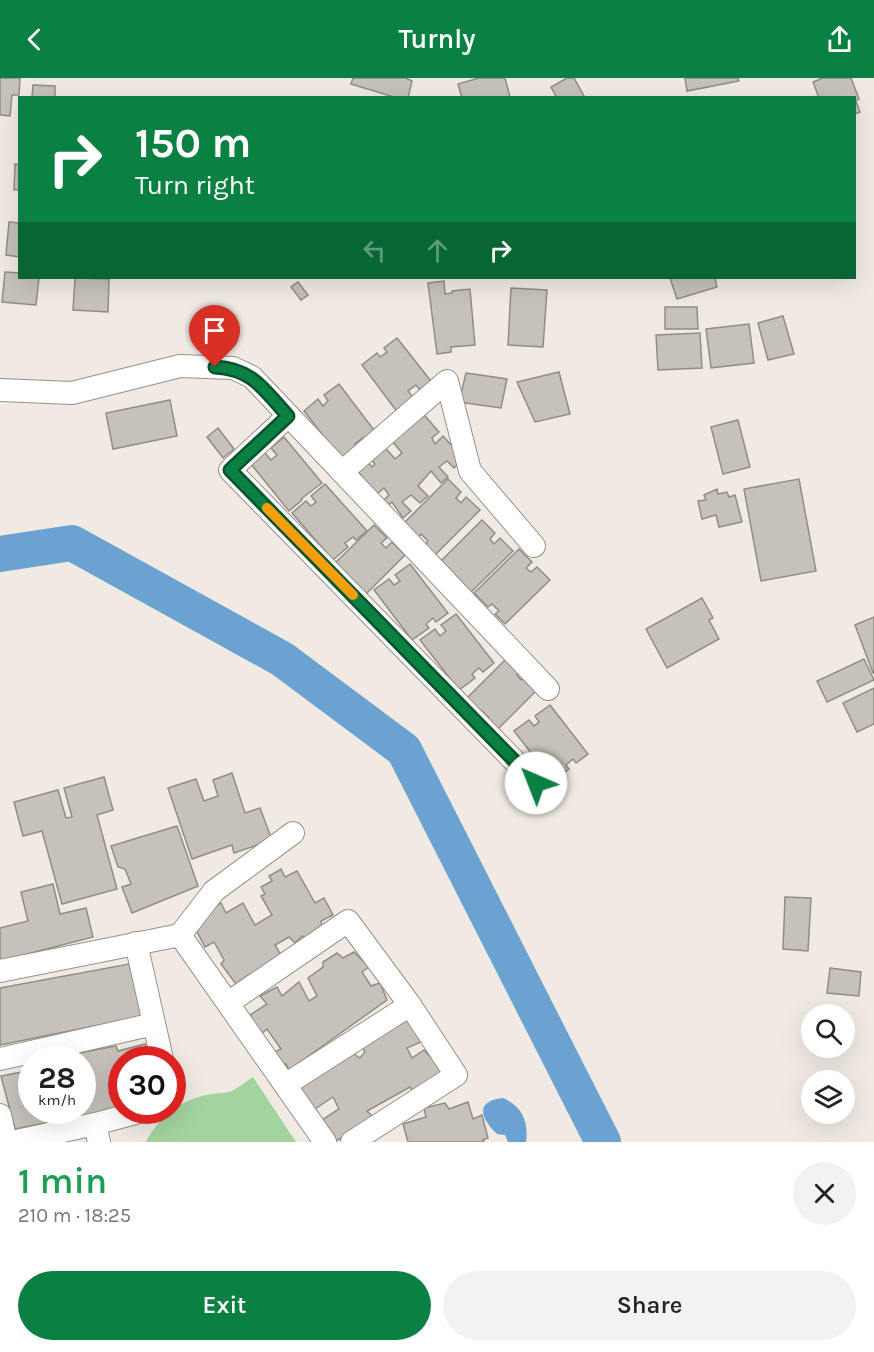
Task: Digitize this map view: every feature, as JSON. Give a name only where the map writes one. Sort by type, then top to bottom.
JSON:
[{"type":"street","points":[[0,390],[72,393],[180,366],[233,368],[252,377],[548,689]]},
{"type":"street","points":[[342,472],[447,381],[470,471],[534,546]]},
{"type":"street","points":[[288,416],[230,470],[536,783]]},
{"type":"street","points":[[0,972],[180,935],[214,891],[293,833]]},
{"type":"street","points":[[228,1003],[348,921],[410,1005],[456,1075],[352,1142]]},
{"type":"street","points":[[180,935],[325,1142]]},
{"type":"street","points":[[136,944],[159,1046]]},
{"type":"street","points":[[285,1085],[410,1005]]},
{"type":"street","points":[[0,1059],[154,1024]]},
{"type":"street","points":[[0,1115],[6,1142]]},
{"type":"street","points":[[12,1142],[97,1133],[117,1124]]},
{"type":"green space","points":[[253,1077],[296,1142],[146,1142],[158,1124],[186,1124],[187,1101],[206,1095],[229,1092]]},
{"type":"water","points":[[503,1098],[515,1105],[523,1116],[526,1142],[508,1142],[505,1135],[497,1134],[484,1117],[484,1107],[488,1103]]},
{"type":"building","points":[[0,78],[20,78],[19,95],[12,95],[10,116],[0,115]]},
{"type":"building","points":[[353,78],[406,78],[412,81],[408,96],[390,96],[351,84]]},
{"type":"building","points":[[479,78],[505,78],[510,96],[461,96],[458,84]]},
{"type":"building","points":[[567,78],[574,78],[584,96],[556,96],[551,87]]},
{"type":"building","points":[[685,78],[738,78],[739,81],[687,91]]},
{"type":"building","points":[[823,78],[851,78],[859,99],[856,101],[856,96],[818,96],[813,82]]},
{"type":"building","points":[[33,85],[55,86],[55,96],[32,96]]},
{"type":"building","points":[[856,101],[860,112],[856,114]]},
{"type":"building","points":[[15,164],[18,165],[18,190],[14,190]]},
{"type":"building","points":[[9,222],[18,223],[18,257],[6,255]]},
{"type":"building","points":[[5,272],[18,273],[18,279],[39,279],[36,305],[2,302]]},
{"type":"building","points":[[75,279],[109,279],[108,312],[73,310]]},
{"type":"building","points":[[670,279],[715,279],[717,287],[677,299]]},
{"type":"building","points":[[444,281],[445,294],[470,289],[475,345],[451,347],[451,352],[437,354],[428,283]]},
{"type":"building","points":[[298,282],[308,295],[301,300],[291,287]]},
{"type":"building","points":[[511,288],[547,290],[543,347],[508,345]]},
{"type":"building","points":[[665,307],[697,307],[698,329],[665,329]]},
{"type":"building","points":[[783,316],[794,354],[768,360],[758,323]]},
{"type":"building","points":[[749,324],[754,363],[711,368],[706,329]]},
{"type":"building","points":[[700,333],[702,368],[658,370],[656,335]]},
{"type":"building","points":[[397,338],[434,385],[423,394],[416,385],[408,391],[415,400],[398,413],[362,365],[377,353],[380,357],[387,352],[384,348]]},
{"type":"building","points":[[559,372],[570,414],[535,422],[517,382]]},
{"type":"building","points":[[466,373],[507,379],[501,408],[459,402]]},
{"type":"building","points":[[339,384],[377,434],[365,442],[363,438],[355,444],[358,448],[342,460],[304,411],[318,399],[323,406],[328,401],[324,395]]},
{"type":"building","points":[[170,400],[177,436],[113,449],[106,413]]},
{"type":"building","points":[[419,409],[439,432],[432,438],[435,444],[443,436],[464,459],[454,468],[447,461],[439,467],[448,477],[441,483],[431,471],[418,486],[428,496],[420,503],[411,495],[402,502],[411,511],[403,518],[392,502],[385,508],[381,503],[389,495],[384,488],[373,497],[370,486],[356,469],[366,460],[372,467],[375,464],[368,456],[382,444],[395,459],[402,453],[388,436],[402,424],[407,430],[403,423]]},
{"type":"building","points":[[738,420],[750,467],[723,474],[711,427]]},
{"type":"building","points":[[218,428],[234,449],[223,458],[207,437]]},
{"type":"building","points":[[284,437],[322,483],[289,511],[251,464],[265,453],[271,460],[277,455],[271,448]]},
{"type":"building","points":[[448,479],[461,492],[456,498],[461,503],[466,497],[480,510],[435,555],[425,545],[428,541],[421,534],[418,538],[404,523]]},
{"type":"building","points":[[799,479],[816,571],[761,581],[744,489]]},
{"type":"building","points":[[325,484],[367,531],[356,540],[353,537],[345,543],[348,547],[333,560],[292,513],[306,501],[311,506],[316,502],[311,496]]},
{"type":"building","points":[[717,489],[718,494],[727,492],[729,497],[735,495],[742,522],[719,527],[716,515],[702,519],[698,501],[706,500],[704,495]]},
{"type":"building","points":[[482,520],[495,533],[490,539],[494,544],[500,538],[513,551],[468,595],[438,564]]},
{"type":"building","points":[[374,525],[387,538],[381,543],[386,548],[392,542],[405,555],[360,600],[329,569]]},
{"type":"building","points":[[519,549],[532,562],[526,568],[531,572],[537,567],[550,580],[505,624],[495,614],[499,611],[492,604],[488,607],[474,593]]},
{"type":"building","points":[[410,564],[448,613],[436,622],[433,618],[426,624],[429,628],[412,640],[374,590],[389,579],[394,585],[400,581],[395,575]]},
{"type":"building","points":[[702,598],[713,618],[709,620],[719,639],[667,668],[646,629]]},
{"type":"building","points":[[456,614],[494,663],[483,672],[479,668],[472,674],[475,678],[459,690],[420,640],[435,629],[440,636],[446,631],[441,625]]},
{"type":"building","points":[[874,617],[874,673],[873,673],[855,625]]},
{"type":"building","points":[[509,656],[522,669],[517,675],[521,680],[527,674],[540,687],[495,732],[485,722],[489,718],[482,711],[479,715],[464,701]]},
{"type":"building","points":[[864,659],[874,680],[827,702],[817,681]]},
{"type":"building","points":[[874,688],[874,724],[857,732],[843,703]]},
{"type":"building","points":[[550,705],[588,754],[576,763],[573,759],[566,765],[569,769],[553,781],[514,731],[529,720],[534,726],[539,722],[535,716]]},
{"type":"building","points":[[232,773],[245,813],[260,808],[272,840],[234,853],[232,845],[192,859],[168,788],[196,779],[204,801],[218,796],[213,780]]},
{"type":"building","points":[[104,777],[113,810],[97,815],[117,889],[62,904],[42,831],[23,836],[14,802],[58,790],[66,818],[72,817],[64,788]]},
{"type":"building","points":[[177,826],[198,886],[132,913],[122,887],[131,884],[125,869],[118,867],[111,846]]},
{"type":"building","points":[[281,869],[285,877],[297,871],[315,903],[324,898],[333,915],[321,921],[323,932],[307,940],[302,936],[295,943],[289,937],[275,945],[281,955],[254,980],[247,976],[236,984],[221,964],[224,960],[214,942],[205,947],[194,926],[202,913],[221,903],[226,913],[243,903],[255,925],[272,915],[261,896],[265,894],[261,887],[272,881],[269,876]]},
{"type":"building","points":[[53,884],[60,914],[86,908],[93,937],[0,961],[0,928],[28,921],[21,892]]},
{"type":"building","points":[[785,897],[811,898],[808,951],[783,949]]},
{"type":"building","points":[[354,952],[369,967],[362,972],[371,986],[380,983],[387,1000],[289,1070],[286,1064],[281,1066],[272,1053],[281,1049],[267,1029],[261,1034],[250,1015],[267,1004],[260,996],[277,987],[282,996],[299,982],[309,1001],[317,996],[308,978],[323,967],[323,962],[337,953],[343,958]]},
{"type":"building","points":[[129,964],[144,1016],[0,1045],[0,988]]},
{"type":"building","points":[[830,968],[861,972],[859,996],[827,993]]},
{"type":"building","points":[[405,1016],[423,1041],[407,1048],[412,1058],[424,1050],[448,1076],[415,1094],[410,1087],[367,1111],[375,1119],[334,1142],[322,1120],[339,1109],[333,1097],[312,1111],[295,1084],[354,1054],[360,1058],[365,1052],[362,1046]]},
{"type":"building","points":[[108,1048],[108,1111],[96,1113],[96,1050]]},
{"type":"building","points":[[18,1073],[18,1124],[40,1124],[15,1129],[1,1076]]},
{"type":"building","points":[[468,1102],[473,1119],[482,1115],[488,1138],[483,1140],[484,1142],[408,1142],[403,1124],[426,1117],[424,1108],[445,1103],[449,1109]]},
{"type":"waterway","points":[[0,554],[72,543],[282,659],[404,750],[603,1142]]},
{"type":"slow traffic","points":[[267,508],[353,595]]},
{"type":"route","points":[[215,367],[233,368],[252,377],[288,416],[230,470],[536,783]]}]
